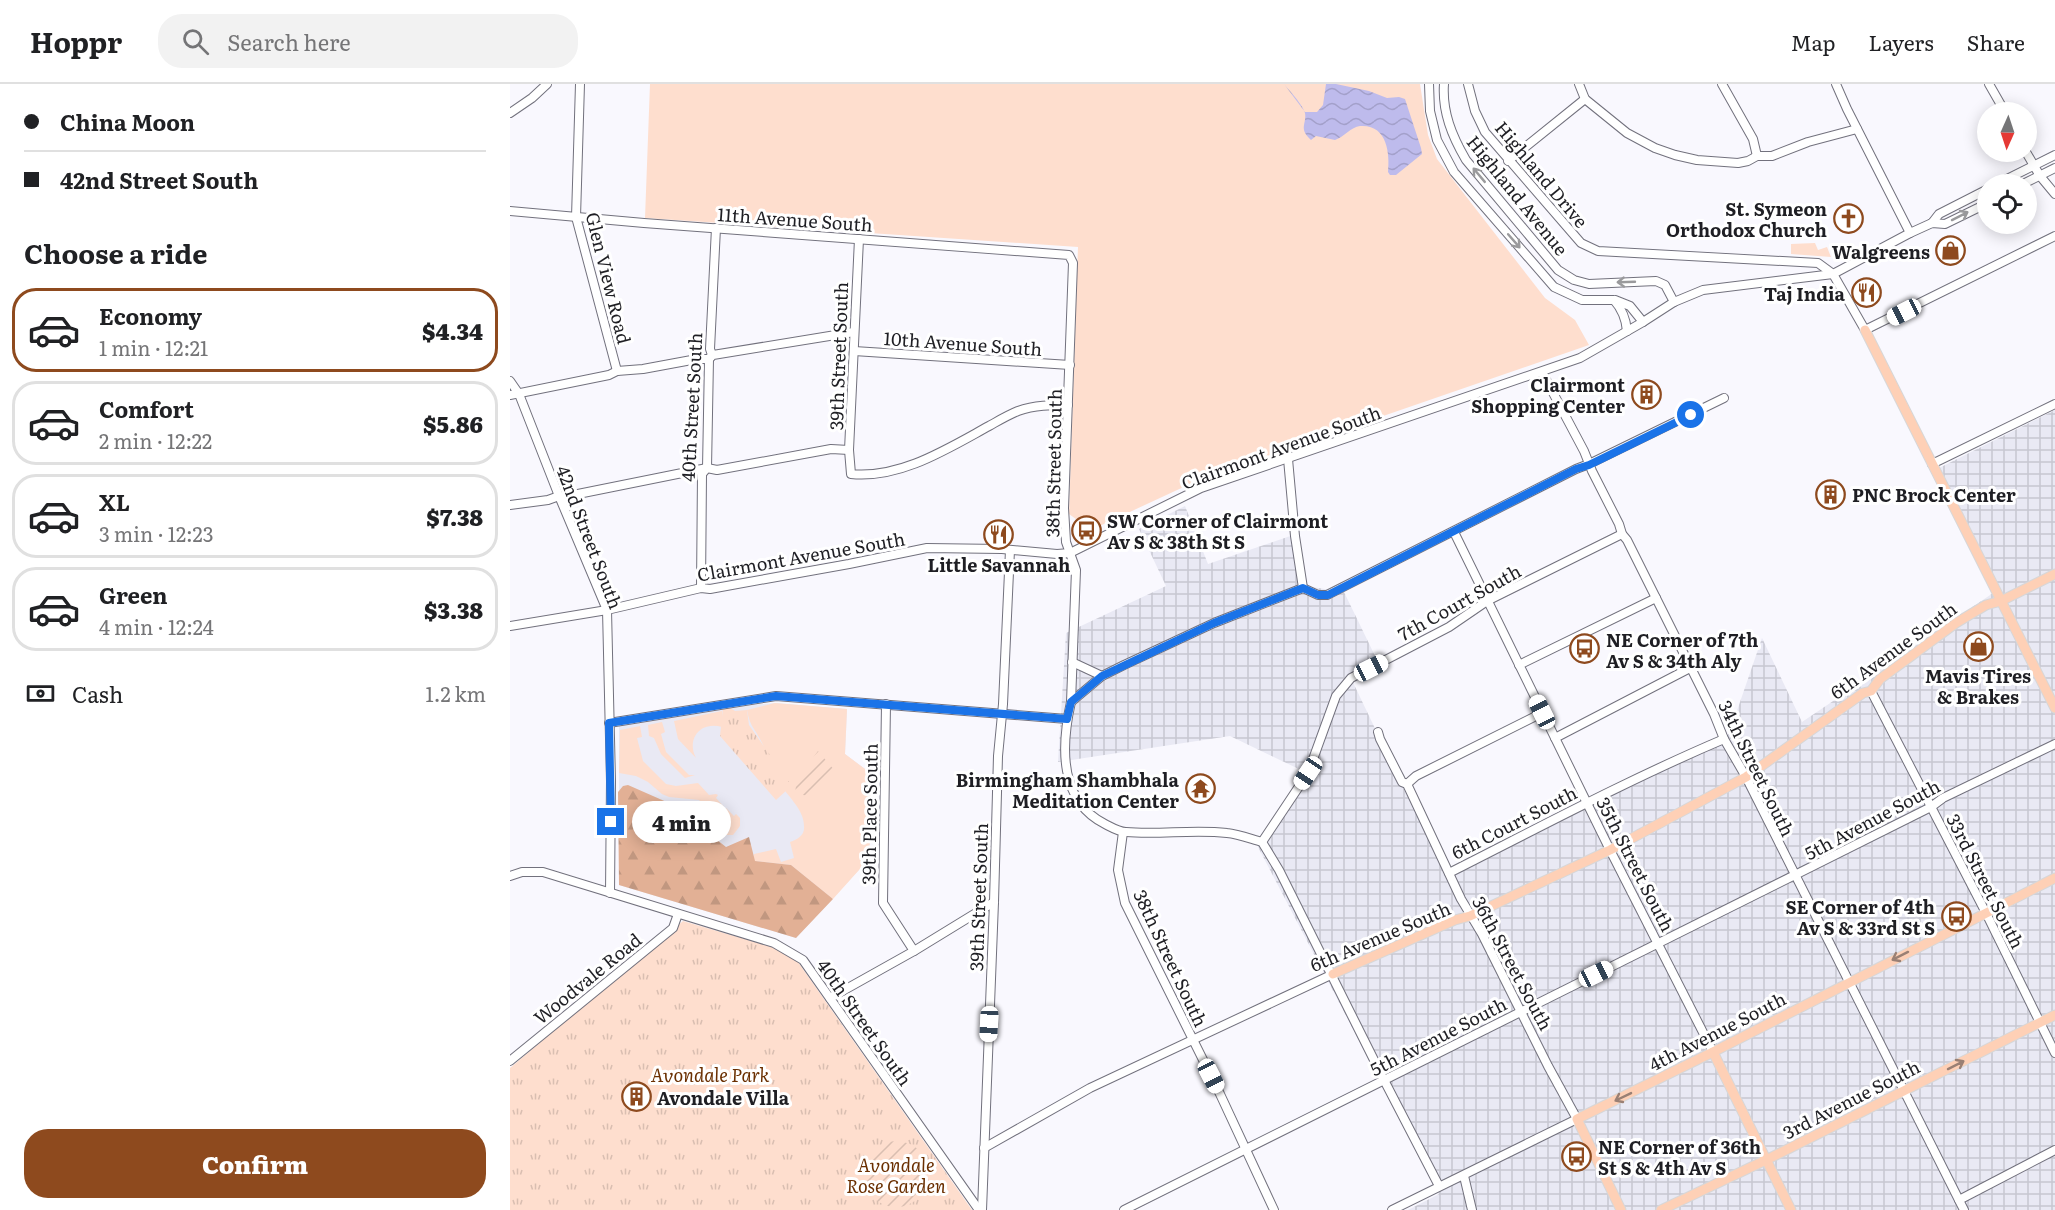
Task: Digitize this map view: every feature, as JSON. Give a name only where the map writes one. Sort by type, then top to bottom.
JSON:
[{"type":"main road","points":[[1865,330],[2055,708]]},
{"type":"main road","name":"6th Avenue South","points":[[1333,974],[1455,920],[1470,916],[1610,850],[1746,777],[1863,693],[1871,691],[1880,679],[1956,624],[1986,605],[2001,601],[2055,574]]},
{"type":"main road","name":"4th Avenue South","points":[[1577,1119],[2055,878]]},
{"type":"main road","name":"3rd Avenue South","points":[[1661,1210],[2055,1015]]},
{"type":"main road","name":"35th Street South","points":[[1713,1052],[1789,1207]]},
{"type":"main road","name":"36th Street South","points":[[1577,1119],[1621,1210]]},
{"type":"street","points":[[510,113],[547,84]]},
{"type":"street","name":"Glen View Road","points":[[580,84],[576,217],[617,371]]},
{"type":"street","name":"Highland Avenue","points":[[1429,84],[1430,111],[1437,140],[1454,172],[1554,287],[1582,300],[1614,300]]},
{"type":"street","name":"Highland Avenue","points":[[1444,84],[1443,100],[1447,120],[1454,139],[1466,160],[1558,270],[1574,280],[1589,284],[1656,281],[1665,285],[1674,302]]},
{"type":"street","name":"Highland Drive","points":[[1468,84],[1485,132],[1581,243],[1598,251],[1818,263],[1833,274]]},
{"type":"street","points":[[1580,84],[1585,99],[1627,133],[1655,148],[1697,160],[1738,163],[1757,156],[1772,156],[1808,142],[1857,129]]},
{"type":"street","points":[[1722,84],[1753,139],[1757,156]]},
{"type":"street","points":[[1836,84],[1910,233]]},
{"type":"street","points":[[1989,84],[1999,102]]},
{"type":"street","points":[[1508,161],[1585,99]]},
{"type":"street","points":[[2018,174],[2055,155]]},
{"type":"street","points":[[2032,162],[2040,176],[2055,194]]},
{"type":"street","points":[[2037,177],[2055,168]]},
{"type":"street","name":"Clairmont Avenue South","points":[[510,627],[606,610],[701,588],[860,562],[927,548],[957,547],[1070,553],[1201,488],[1580,358],[1674,302],[1703,290],[1833,274],[1932,223],[1939,214],[1977,195]]},
{"type":"street","name":"Clairmont Avenue South","points":[[1932,223],[1945,224],[1977,208]]},
{"type":"street","name":"11th Avenue South","points":[[510,211],[1069,255],[1073,263]]},
{"type":"street","name":"40th Street South","points":[[701,588],[702,474],[707,468],[709,359],[712,355],[710,349],[717,228]]},
{"type":"street","points":[[1833,274],[1865,330],[2055,236]]},
{"type":"street","name":"39th Street South","points":[[859,239],[849,450],[851,474],[866,476],[891,471],[928,458],[1017,412],[1039,405],[1068,405]]},
{"type":"street","name":"38th Street South","points":[[1073,263],[1064,508],[1066,542],[1076,570],[1071,702],[1067,719],[1068,781],[1076,798],[1090,816],[1123,832],[1118,870],[1125,903],[1220,1094],[1274,1210]]},
{"type":"street","points":[[1614,300],[1630,306],[1643,322]]},
{"type":"street","points":[[1614,300],[1626,319],[1626,331]]},
{"type":"street","points":[[510,394],[609,375],[617,371],[709,359],[713,355],[854,332]]},
{"type":"street","name":"10th Avenue South","points":[[854,351],[1070,365]]},
{"type":"street","name":"34th Street South","points":[[1542,372],[1714,714],[1724,739],[1746,777],[1964,1210]]},
{"type":"street","name":"42nd Street South","points":[[510,381],[519,394],[606,610],[610,893]]},
{"type":"street","points":[[1071,702],[1102,676],[1214,623],[1303,588],[1318,595],[1328,595],[1576,469],[1589,465],[1724,398]]},
{"type":"street","points":[[1932,464],[2055,404]]},
{"type":"street","points":[[510,505],[548,500],[559,496],[564,499],[573,495],[707,468],[717,470],[831,449],[849,450]]},
{"type":"street","points":[[1288,459],[1295,537],[1303,588]]},
{"type":"street","name":"35th Street South","points":[[1454,532],[1610,850],[1713,1052]]},
{"type":"street","name":"7th Court South","points":[[1262,842],[1308,773],[1336,696],[1351,678],[1449,627],[1487,601],[1622,534]]},
{"type":"street","name":"39th Street South","points":[[980,1210],[994,902],[997,778],[1010,550]]},
{"type":"street","points":[[1519,665],[1656,598]]},
{"type":"street","points":[[1072,662],[1102,676]]},
{"type":"street","points":[[1555,738],[1690,668]]},
{"type":"street","name":"33rd Street South","points":[[1871,691],[1986,913],[2055,1053]]},
{"type":"street","points":[[609,723],[769,696],[1067,719]]},
{"type":"street","name":"39th Place South","points":[[886,704],[883,903],[914,951]]},
{"type":"street","points":[[1407,784],[1416,776],[1542,712]]},
{"type":"street","name":"36th Street South","points":[[1378,732],[1402,782],[1407,784],[1470,916],[1482,934],[1577,1119]]},
{"type":"street","name":"6th Court South","points":[[1449,873],[1587,802],[1724,739]]},
{"type":"street","name":"5th Avenue South","points":[[1124,1210],[2055,744]]},
{"type":"street","points":[[1123,832],[1228,833],[1262,842],[1280,870],[1333,974],[1336,986],[1439,1186]]},
{"type":"street","name":"40th Street South","points":[[510,876],[522,872],[543,872],[774,943],[788,950],[802,960],[980,1210]]},
{"type":"street","points":[[830,998],[914,951],[994,902]]},
{"type":"street","name":"Woodvale Road","points":[[510,1061],[673,928],[678,914]]},
{"type":"street","name":"6th Avenue South","points":[[984,1148],[1090,1088],[1333,974]]},
{"type":"street","name":"4th Avenue South","points":[[1392,1210],[1577,1119]]},
{"type":"street","points":[[1959,1200],[2055,1150]]},
{"type":"street","points":[[1464,1176],[1472,1210]]},
{"type":"shaded area","points":[[2055,410],[2055,1210],[1408,1210],[1439,1194],[1258,847],[1305,772],[1230,736],[1058,762],[1066,633],[1166,586],[1139,529],[1185,506],[1208,564],[1299,533],[1306,586],[1344,592],[1377,660],[1349,674],[1446,877],[1729,734],[1762,638],[1802,722],[1999,589],[1939,468]]},
{"type":"shaded area","points":[[775,703],[847,709],[845,754],[877,778],[868,860],[796,938],[619,885],[619,723],[723,707]]},
{"type":"green space","points":[[650,84],[1420,84],[1428,135],[1437,159],[1545,298],[1575,320],[1589,345],[1203,478],[1091,530],[1069,514],[1078,247],[645,218]]},
{"type":"green space","points":[[1815,243],[1818,250],[1827,247],[1831,257],[1791,254],[1791,244]]},
{"type":"green space","points":[[775,703],[847,709],[845,754],[877,778],[868,860],[833,899],[791,865],[754,861],[754,854],[776,849],[781,862],[794,858],[790,842],[796,840],[804,829],[801,814],[776,777],[748,715],[747,710]]},
{"type":"green space","points":[[723,707],[729,707],[735,711],[747,710],[749,725],[770,755],[787,790],[776,800],[720,736]]},
{"type":"green space","points":[[722,711],[722,727],[708,726],[697,733],[694,738],[693,751],[696,758],[678,739],[674,721]]},
{"type":"green space","points":[[662,722],[665,732],[661,734],[666,752],[689,775],[695,775],[685,778],[661,754],[654,738],[649,736],[648,725]]},
{"type":"green space","points":[[640,726],[642,737],[637,738],[643,761],[666,784],[676,786],[698,783],[709,795],[718,795],[716,798],[724,807],[715,816],[699,800],[669,797],[636,776],[619,773],[620,730]]},
{"type":"green space","points":[[818,751],[836,772],[811,796],[795,794],[796,785],[788,785],[788,781],[796,781]]},
{"type":"green space","points":[[628,785],[687,811],[726,847],[749,837],[755,861],[791,865],[833,899],[796,938],[619,885],[618,792],[623,786]]},
{"type":"green space","points":[[726,808],[734,816],[736,814],[740,818],[740,826],[733,835],[725,835],[729,832],[716,818]]},
{"type":"green space","name":"Avondale Park","points":[[683,921],[775,948],[798,962],[972,1210],[510,1210],[510,1068]]},
{"type":"green space","name":"Avondale Rose Garden","points":[[896,1141],[909,1144],[919,1151],[926,1161],[929,1174],[926,1187],[919,1197],[909,1204],[896,1207],[883,1204],[873,1197],[866,1187],[863,1174],[866,1161],[873,1151],[883,1144]]},
{"type":"water","points":[[1326,84],[1369,91],[1387,98],[1405,99],[1422,154],[1396,175],[1390,175],[1385,141],[1376,130],[1360,126],[1335,140],[1316,136],[1311,140],[1304,129],[1304,111],[1317,112],[1323,105]]},
{"type":"place","name":"St. Symeon Orthodox Church","points":[[1848,218]]},
{"type":"place","name":"Walgreens","points":[[1951,251]]},
{"type":"place","name":"Taj India","points":[[1866,293]]},
{"type":"place","name":"Clairmont Shopping Center","points":[[1646,394]]},
{"type":"place","name":"PNC Brock Center","points":[[1831,494]]},
{"type":"place","name":"SW Corner of Clairmont Av S & 38th St S","points":[[1086,530]]},
{"type":"place","name":"Little Savannah","points":[[999,535]]},
{"type":"place","name":"Mavis Tires & Brakes","points":[[1978,646]]},
{"type":"place","name":"NE Corner of 7th Av S & 34th Aly","points":[[1585,649]]},
{"type":"place","name":"Birmingham Shambhala Meditation Center","points":[[1200,789]]},
{"type":"place","name":"SE Corner of 4th Av S & 33rd St S","points":[[1956,916]]},
{"type":"place","name":"Avondale Villa","points":[[636,1097]]},
{"type":"place","name":"NE Corner of 36th St S & 4th Av S","points":[[1577,1156]]},
{"type":"route","points":[[611,822],[609,723],[776,696],[1067,719],[1071,702],[1102,676],[1124,665],[1214,623],[1303,588],[1318,595],[1328,595],[1576,469],[1589,465],[1691,415]]}]
